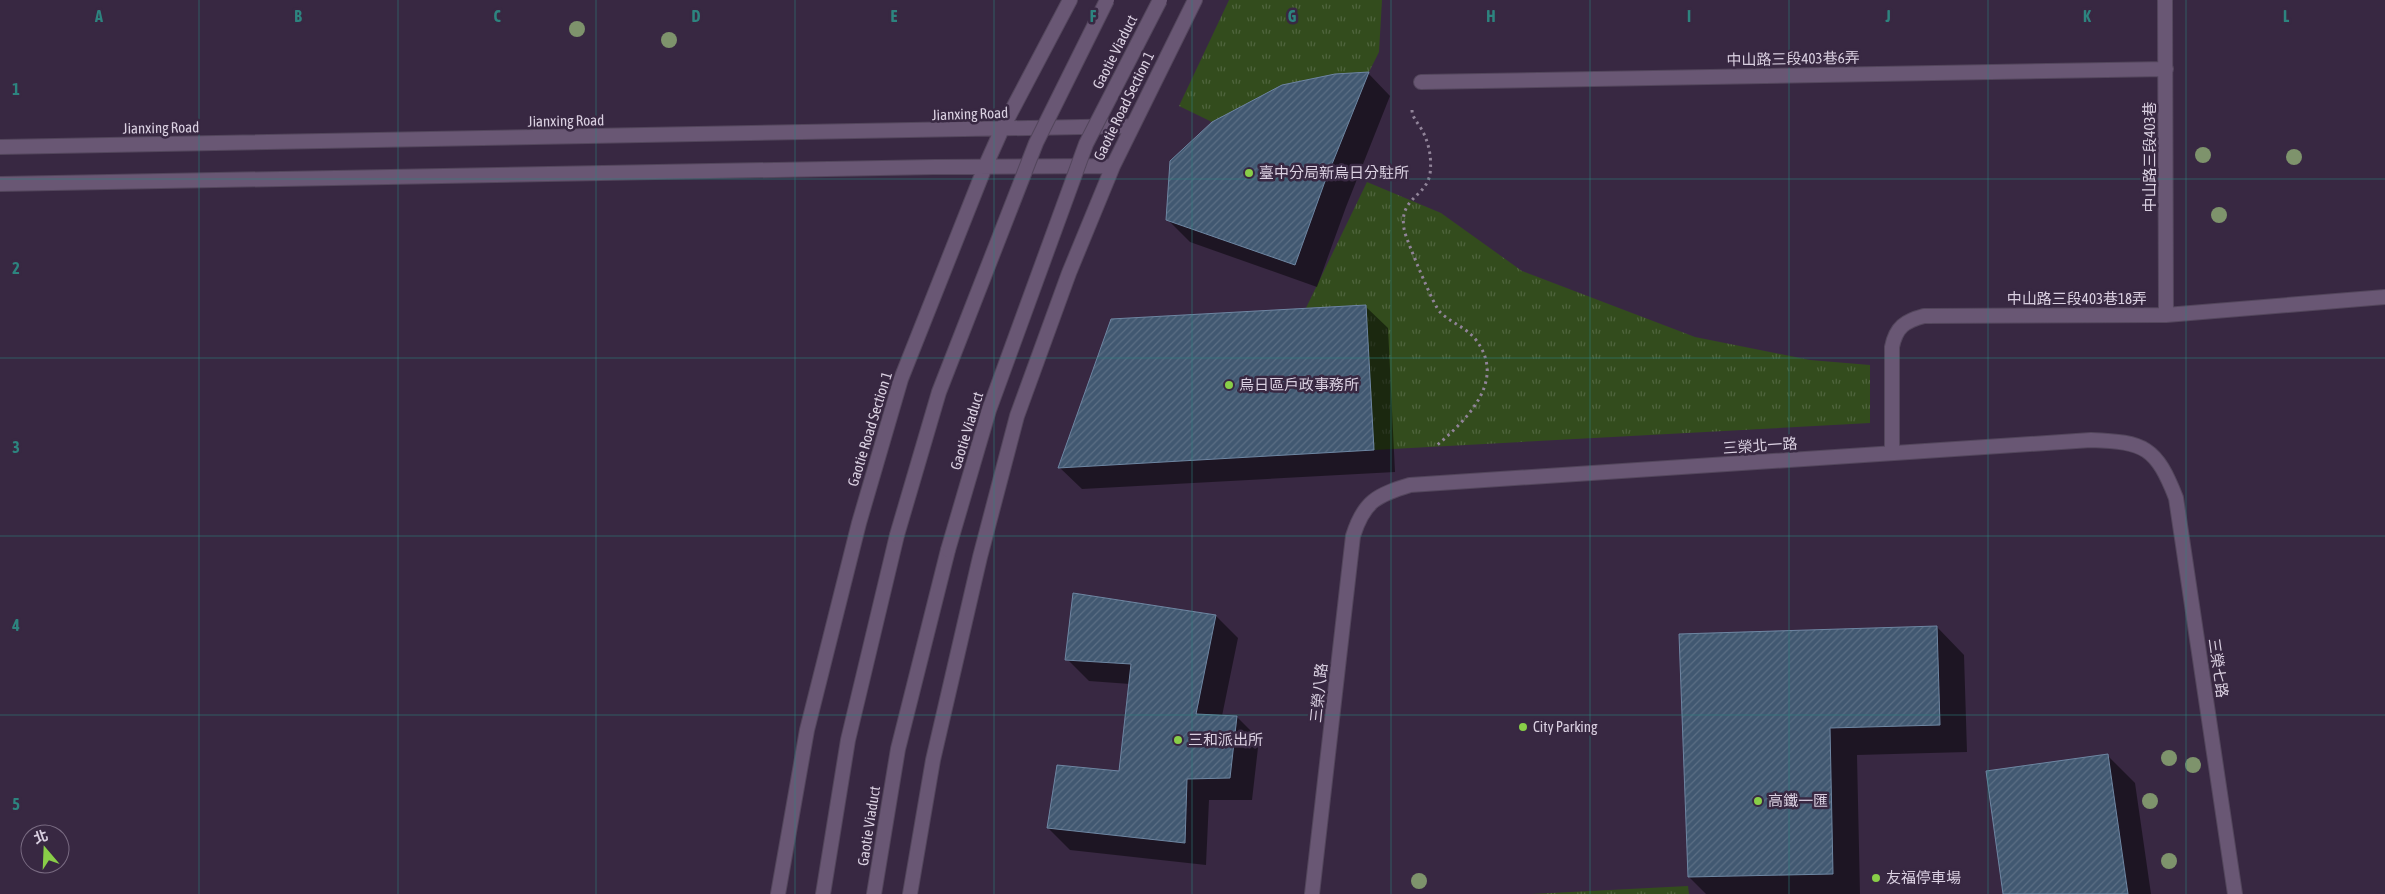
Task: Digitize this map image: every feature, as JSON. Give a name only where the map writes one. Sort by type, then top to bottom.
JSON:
[{"type":"street","name":"Gaotie Road Section 1","points":[[778,894],[807,730],[861,514],[901,379],[985,167],[1002,129],[1070,0]]},
{"type":"street","name":"Gaotie Viaduct","points":[[823,894],[848,740],[897,535],[939,392],[1036,143],[1107,0]]},
{"type":"street","name":"Gaotie Viaduct","points":[[874,894],[898,749],[948,550],[989,410],[1086,144],[1160,0]]},
{"type":"street","name":"Gaotie Road Section 1","points":[[910,894],[935,750],[980,557],[1017,416],[1069,273],[1113,166],[1195,0]]},
{"type":"street","name":"中山路三段403巷","points":[[2165,0],[2166,315]]},
{"type":"street","name":"中山路三段403巷6弄","points":[[1421,82],[2166,69]]},
{"type":"street","name":"Jianxing Road","points":[[0,147],[1132,126]]},
{"type":"street","points":[[0,184],[1113,166]]},
{"type":"street","name":"中山路三段403巷18弄","points":[[1892,453],[1892,347],[1894,335],[1900,325],[1912,319],[1924,316],[2166,315],[2385,297]]},
{"type":"street","name":"三榮北一路","points":[[1371,500],[1389,491],[1410,485],[2091,440],[2124,441],[2152,453]]},
{"type":"street","name":"三榮七路","points":[[2152,453],[2167,473],[2176,498],[2235,894]]},
{"type":"street","name":"三榮八路","points":[[1312,894],[1353,536],[1359,517],[1371,500]]},
{"type":"path","points":[[1421,82],[1411,97],[1412,114],[1422,131],[1431,155],[1430,176],[1407,204],[1402,218],[1405,234],[1439,312],[1460,325],[1476,341],[1485,359],[1486,380],[1478,403],[1460,425],[1434,447]]},
{"type":"green space","points":[[1229,0],[1382,0],[1379,52],[1369,72],[1335,74],[1282,85],[1212,122],[1179,106]]},
{"type":"green space","points":[[1367,182],[1441,213],[1522,271],[1695,337],[1810,360],[1870,365],[1870,423],[1374,450],[1366,305],[1306,308]]},
{"type":"green space","points":[[1688,886],[1689,894],[1531,894]]},
{"type":"building","name":"臺中分局新烏日分駐所","points":[[1369,72],[1324,184],[1295,265],[1166,220],[1170,161],[1212,122],[1282,85],[1335,74]]},
{"type":"building","name":"烏日區戶政事務所","points":[[1366,305],[1374,450],[1058,468],[1111,319]]},
{"type":"building","name":"三和派出所","points":[[1073,593],[1216,615],[1196,714],[1237,716],[1230,778],[1187,779],[1185,843],[1047,828],[1057,765],[1119,771],[1131,664],[1065,660]]},
{"type":"building","name":"高鐵一匯","points":[[1937,626],[1940,725],[1830,728],[1833,874],[1688,877],[1679,634]]},
{"type":"building","points":[[2108,754],[2128,894],[2003,894],[1986,771]]},
{"type":"place","name":"臺中分局新烏日分駐所","points":[[1249,173]]},
{"type":"place","name":"烏日區戶政事務所","points":[[1229,385]]},
{"type":"place","name":"City Parking","points":[[1523,727]]},
{"type":"place","name":"三和派出所","points":[[1178,740]]},
{"type":"place","name":"高鐵一匯","points":[[1758,801]]},
{"type":"place","name":"友福停車場","points":[[1876,878]]}]
